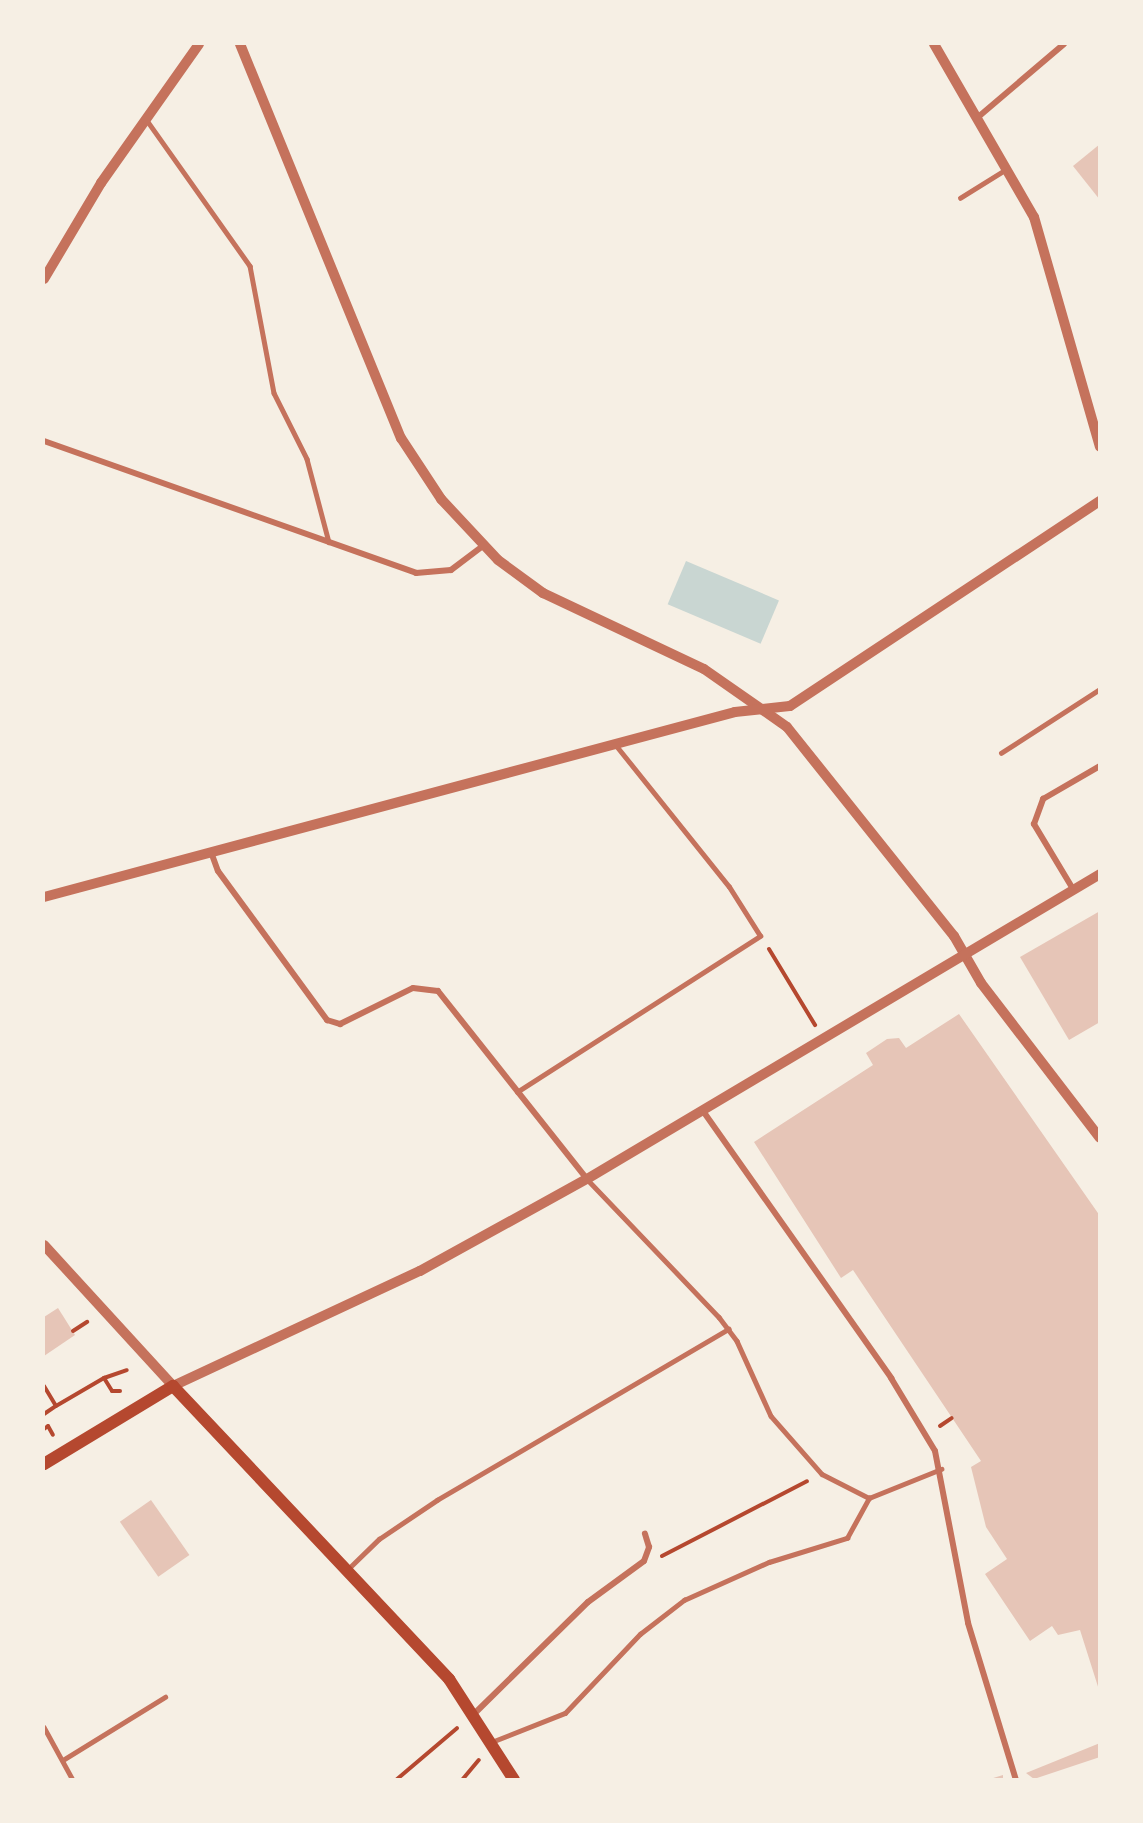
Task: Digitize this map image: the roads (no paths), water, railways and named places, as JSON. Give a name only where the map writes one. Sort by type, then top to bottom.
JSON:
[{"type":"main road","points":[[44,1464],[173,1386],[348,1569],[475,1713],[495,1742],[514,1779]]},
{"type":"street","points":[[44,279],[146,119],[199,44]]},
{"type":"street","points":[[240,44],[401,438],[441,499],[483,546],[543,593],[704,669],[768,710],[797,738],[964,955],[1100,1138]]},
{"type":"street","points":[[934,44],[1007,168],[1040,236],[1100,447]]},
{"type":"street","points":[[977,118],[1064,44]]},
{"type":"street","points":[[44,441],[329,543],[429,574],[460,565],[483,546]]},
{"type":"street","points":[[44,895],[735,712],[768,710],[810,694],[1100,501]]},
{"type":"street","points":[[1073,889],[1034,824],[1043,799],[1100,765]]},
{"type":"street","points":[[211,852],[218,871],[327,1020],[340,1024],[413,988],[431,989],[587,1179]]},
{"type":"street","points":[[44,1245],[173,1386],[420,1270],[587,1179],[1100,874]]},
{"type":"street","points":[[703,1111],[891,1378],[927,1434],[941,1469],[968,1623],[1016,1779]]},
{"type":"street","points":[[475,1713],[588,1602],[644,1561],[645,1534]]},
{"type":"lane","points":[[146,119],[250,266],[274,393],[307,459],[329,543]]},
{"type":"lane","points":[[960,198],[1007,168]]},
{"type":"lane","points":[[1001,753],[1100,689]]},
{"type":"lane","points":[[517,1092],[760,936],[729,887],[614,744]]},
{"type":"lane","points":[[587,1179],[728,1329],[771,1416],[822,1474],[869,1498]]},
{"type":"lane","points":[[348,1569],[379,1539],[437,1500],[728,1329]]},
{"type":"lane","points":[[495,1742],[565,1713],[640,1635],[684,1600],[770,1562],[847,1538],[869,1498],[941,1469]]},
{"type":"lane","points":[[63,1760],[165,1697]]},
{"type":"lane","points":[[44,1727],[73,1779]]}]
